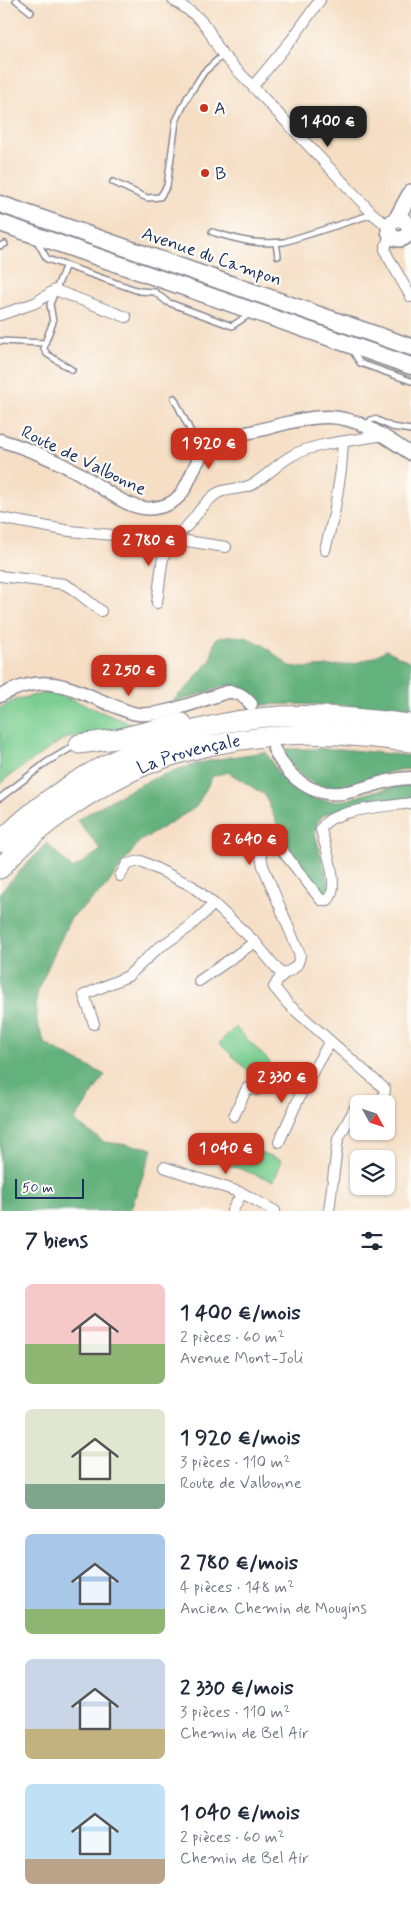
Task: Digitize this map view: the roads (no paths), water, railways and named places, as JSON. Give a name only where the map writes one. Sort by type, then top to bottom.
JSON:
[{"type":"highway","points":[[79,744],[116,739],[218,715],[280,716]]},
{"type":"highway","name":"La Provençale","points":[[0,842],[27,816],[65,788],[107,764],[137,750],[204,728],[280,716],[366,719],[411,724]]},
{"type":"highway","name":"La Provençale","points":[[0,869],[30,839],[75,804],[118,779],[161,760],[213,745],[287,735],[355,737],[411,742]]},
{"type":"main road","points":[[409,238],[398,239],[392,226],[411,192]]},
{"type":"main road","name":"Avenue du Campon","points":[[0,204],[411,347]]},
{"type":"main road","name":"Avenue du Campon","points":[[0,223],[138,274],[254,310],[411,366]]},
{"type":"street","points":[[173,0],[205,25],[214,43],[223,55],[374,214],[392,226],[385,248],[386,255],[411,297]]},
{"type":"street","points":[[253,86],[294,38],[320,0]]},
{"type":"street","points":[[0,315],[35,302],[55,290],[126,317]]},
{"type":"street","points":[[204,452],[212,444],[223,440],[319,417],[339,418],[366,427],[383,435],[411,454]]},
{"type":"street","points":[[165,537],[179,535],[198,512],[220,492],[254,484],[278,463],[304,450],[383,435]]},
{"type":"street","name":"Route de Valbonne","points":[[0,440],[76,471],[128,504],[148,508],[161,506],[181,495],[185,491],[204,452]]},
{"type":"street","points":[[325,550],[334,514],[343,442]]},
{"type":"street","points":[[0,518],[70,531],[134,537]]},
{"type":"street","points":[[165,537],[177,541],[226,547]]},
{"type":"street","points":[[157,603],[165,537]]},
{"type":"street","points":[[0,576],[64,584],[101,611]]},
{"type":"street","points":[[0,696],[21,686],[42,683],[73,688],[136,714],[158,713],[227,692],[240,694],[250,704]]},
{"type":"street","points":[[274,750],[291,776],[313,790],[326,793],[346,793],[394,779],[411,778]]},
{"type":"street","points":[[384,1095],[385,1089],[288,1004],[274,988],[282,975],[295,968],[300,955],[263,866],[259,846],[265,837],[274,840],[320,900],[325,901],[332,897],[334,883],[321,830],[322,825],[334,817],[345,813],[411,803]]},
{"type":"street","points":[[120,876],[127,864],[140,861],[192,886],[255,942],[282,975]]},
{"type":"street","points":[[94,1024],[84,996],[128,976],[157,949],[188,928],[214,904]]},
{"type":"street","points":[[199,981],[255,942]]},
{"type":"street","points":[[280,1142],[298,1100],[330,1041]]},
{"type":"street","points":[[234,1116],[247,1088],[257,1090],[273,1074],[309,1078]]},
{"type":"street","points":[[329,1211],[338,1139],[350,1117]]},
{"type":"street","points":[[164,1167],[242,1193],[274,1211]]},
{"type":"street","points":[[232,1211],[242,1193]]},
{"type":"lane","points":[[16,0],[31,12]]},
{"type":"lane","points":[[113,182],[146,198],[160,197],[167,186],[176,121],[187,98],[204,72],[223,55]]},
{"type":"lane","points":[[212,232],[249,243],[276,243],[374,214]]},
{"type":"lane","points":[[33,234],[47,259],[65,267],[138,291],[155,292]]},
{"type":"lane","points":[[276,243],[278,256]]},
{"type":"lane","points":[[65,267],[50,304],[53,322],[44,350],[47,354],[72,370]]},
{"type":"lane","points":[[149,286],[167,302],[232,326],[254,310]]},
{"type":"lane","points":[[0,341],[45,343]]},
{"type":"lane","points":[[348,343],[360,363],[411,381]]},
{"type":"lane","points":[[174,398],[198,446],[204,452]]},
{"type":"lane","points":[[366,427],[371,420],[375,419],[392,428],[411,430]]},
{"type":"lane","points":[[0,798],[47,762],[67,749],[79,744]]},
{"type":"place","name":"A","points":[[204,108]]},
{"type":"place","name":"B","points":[[205,173]]}]
